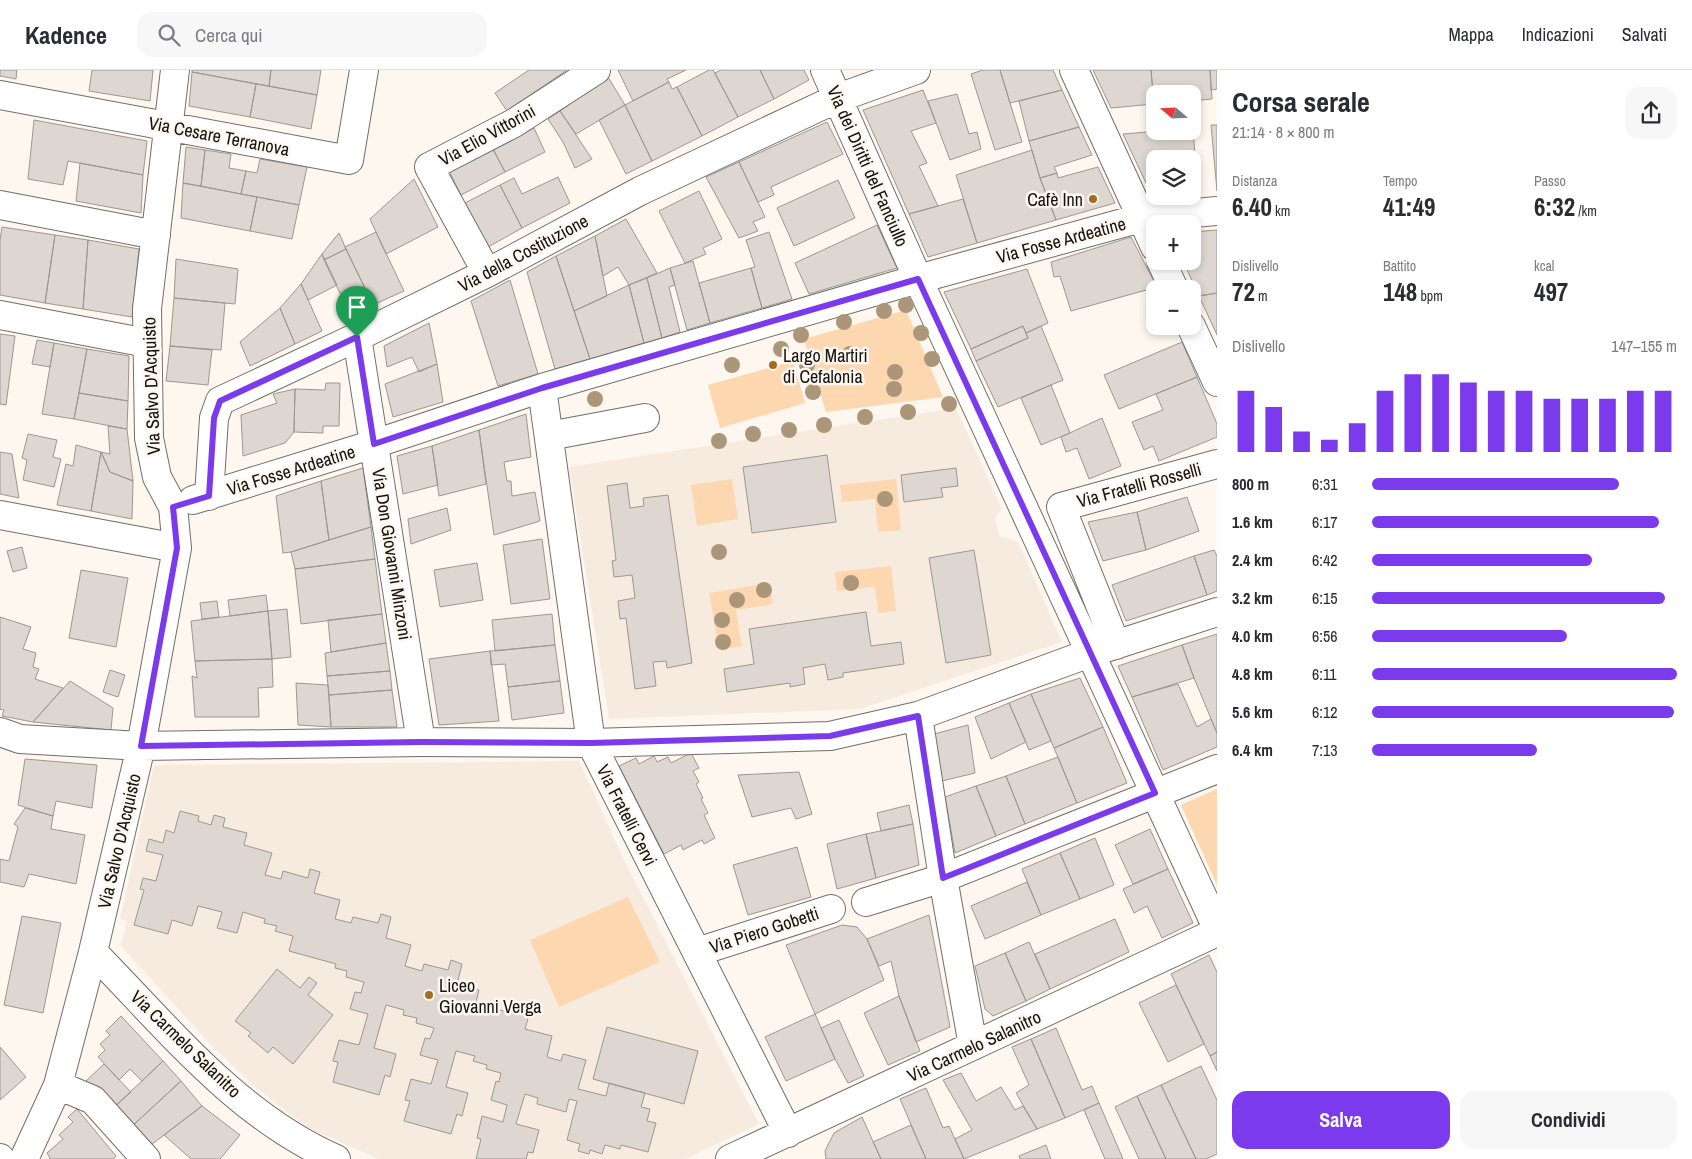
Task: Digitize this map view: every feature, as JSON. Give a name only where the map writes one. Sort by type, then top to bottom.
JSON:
[{"type":"street","name":"Via Salvo D'Acquisto","points":[[24,1159],[58,1085],[94,952],[141,746],[177,548],[173,507],[157,477],[149,438],[147,344],[148,310],[175,70]]},
{"type":"street","name":"Via Cesare Terranova","points":[[0,95],[349,160],[364,70]]},
{"type":"street","name":"Via Elio Vittorini","points":[[486,273],[429,167],[514,123],[596,70]]},
{"type":"street","name":"Via dei Diritti del Fanciullo","points":[[825,70],[922,272],[976,404],[1090,653]]},
{"type":"street","name":"Via della Costituzione","points":[[209,496],[214,418],[220,401],[357,337],[486,273],[640,191],[838,98],[916,70]]},
{"type":"street","points":[[1074,70],[1146,229]]},
{"type":"street","points":[[0,205],[156,235]]},
{"type":"street","name":"Via Fosse Ardeatine","points":[[173,507],[374,444],[532,391],[922,272],[1141,218],[1217,211]]},
{"type":"street","points":[[0,315],[147,344]]},
{"type":"street","points":[[1195,335],[1217,382]]},
{"type":"street","name":"Via Don Giovanni Minzoni","points":[[357,337],[421,742]]},
{"type":"street","name":"Via Fratelli Cervi","points":[[532,391],[548,436],[591,743],[788,1133]]},
{"type":"street","points":[[548,436],[646,418]]},
{"type":"street","name":"Via Fratelli Rosselli","points":[[1116,645],[1061,506],[1217,464]]},
{"type":"street","points":[[0,514],[177,548]]},
{"type":"street","points":[[0,732],[20,739],[141,746],[421,742],[591,743],[830,736],[918,716],[1090,653],[1217,612]]},
{"type":"street","points":[[1090,653],[1217,930]]},
{"type":"street","points":[[918,716],[943,878],[973,1046]]},
{"type":"street","points":[[866,902],[943,878],[1217,768]]},
{"type":"street","name":"Via Piero Gobetti","points":[[696,952],[831,909]]},
{"type":"street","name":"Via Carmelo Salanitro","points":[[730,1159],[1217,930]]},
{"type":"street","name":"Via Carmelo Salanitro","points":[[94,952],[212,1074],[274,1126],[336,1159]]},
{"type":"street","points":[[58,1085],[93,1100],[146,1159]]},
{"type":"shaded area","points":[[906,310],[943,397],[826,412],[804,339]]},
{"type":"shaded area","points":[[793,361],[805,403],[720,428],[708,385]]},
{"type":"shaded area","points":[[956,408],[1002,509],[995,517],[999,536],[1018,542],[1062,642],[860,709],[609,719],[569,467]]},
{"type":"shaded area","points":[[732,479],[738,519],[697,526],[691,485]]},
{"type":"shaded area","points":[[896,479],[901,530],[878,532],[875,499],[842,502],[840,485]]},
{"type":"shaded area","points":[[891,566],[896,611],[878,613],[875,587],[837,591],[835,572]]},
{"type":"shaded area","points":[[769,583],[773,604],[736,610],[742,646],[719,650],[709,593]]},
{"type":"shaded area","name":"Liceo Giovanni Verga","points":[[579,761],[624,860],[759,1124],[685,1159],[379,1159],[308,1128],[254,1086],[210,1044],[121,946],[127,921],[120,919],[154,765]]},
{"type":"shaded area","points":[[1217,789],[1217,885],[1181,805]]},
{"type":"shaded area","points":[[628,897],[660,962],[559,1007],[530,940]]},
{"type":"building","points":[[0,70],[17,70],[16,79],[0,76]]},
{"type":"building","points":[[92,70],[153,70],[150,101],[89,91]]},
{"type":"building","points":[[192,70],[271,70],[269,86],[192,72]]},
{"type":"building","points":[[271,70],[321,70],[317,95],[269,86]]},
{"type":"building","points":[[529,70],[567,70],[507,111],[495,93]]},
{"type":"building","points":[[618,70],[686,70],[667,79],[669,82],[633,101]]},
{"type":"building","points":[[709,70],[713,70],[738,117],[702,136],[677,87]]},
{"type":"building","points":[[721,70],[760,70],[774,99],[738,117],[715,73]]},
{"type":"building","points":[[760,70],[804,70],[809,80],[774,99]]},
{"type":"building","points":[[983,70],[1000,70],[1022,142],[995,150],[971,74]]},
{"type":"building","points":[[1000,70],[1053,70],[1062,90],[1010,103]]},
{"type":"building","points":[[1093,70],[1151,70],[1152,85],[1146,85],[1146,105],[1111,108]]},
{"type":"building","points":[[1151,70],[1210,70],[1212,99],[1201,100],[1201,85],[1152,85]]},
{"type":"building","points":[[1210,70],[1217,70],[1217,89],[1211,90]]},
{"type":"building","points":[[192,72],[256,84],[250,117],[189,106]]},
{"type":"building","points":[[608,77],[625,105],[576,134],[560,111]]},
{"type":"building","points":[[669,82],[672,89],[677,87],[702,136],[652,161],[625,105]]},
{"type":"building","points":[[256,84],[317,95],[311,129],[250,117]]},
{"type":"building","points":[[923,90],[936,123],[911,131],[927,163],[919,166],[938,206],[909,214],[863,110]]},
{"type":"building","points":[[1062,90],[1079,127],[1029,141],[1019,101]]},
{"type":"building","points":[[957,94],[969,134],[977,132],[981,149],[950,160],[928,101]]},
{"type":"building","points":[[625,105],[652,161],[626,174],[599,120]]},
{"type":"building","points":[[560,111],[592,159],[575,168],[563,142],[548,119]]},
{"type":"building","points":[[34,120],[147,141],[143,175],[68,161],[63,185],[28,179]]},
{"type":"building","points":[[827,122],[843,154],[771,187],[774,195],[758,202],[739,162]]},
{"type":"building","points":[[1211,125],[1217,125],[1217,191]]},
{"type":"building","points":[[1079,127],[1092,155],[1054,167],[1057,173],[1040,178],[1029,141]]},
{"type":"building","points":[[534,128],[545,152],[505,172],[493,149]]},
{"type":"building","points":[[1146,132],[1146,140],[1194,140],[1195,150],[1146,150],[1146,183],[1123,134]]},
{"type":"building","points":[[186,147],[205,150],[201,186],[183,183]]},
{"type":"building","points":[[493,149],[505,172],[461,195],[449,171]]},
{"type":"building","points":[[205,150],[231,154],[229,168],[246,171],[241,194],[201,186]]},
{"type":"building","points":[[1032,150],[1040,178],[1056,220],[977,243],[956,175]]},
{"type":"building","points":[[260,159],[307,167],[299,205],[241,194],[246,171],[257,173]]},
{"type":"building","points":[[739,162],[765,217],[753,222],[758,231],[739,238],[706,177]]},
{"type":"building","points":[[80,163],[143,175],[141,213],[76,201]]},
{"type":"building","points":[[1098,167],[1115,203],[1056,220],[1040,178],[1057,173],[1058,178]]},
{"type":"building","points":[[558,177],[570,203],[522,228],[500,185],[514,178],[522,194]]},
{"type":"building","points":[[414,179],[438,227],[386,254],[370,219]]},
{"type":"building","points":[[838,180],[855,218],[794,246],[777,208]]},
{"type":"building","points":[[183,183],[257,197],[250,231],[181,218]]},
{"type":"building","points":[[500,185],[522,228],[488,247],[465,203]]},
{"type":"building","points":[[699,191],[722,239],[703,248],[706,254],[685,263],[659,211]]},
{"type":"building","points":[[257,197],[299,205],[292,239],[250,231]]},
{"type":"building","points":[[963,199],[977,243],[928,257],[909,214]]},
{"type":"building","points":[[626,219],[657,273],[629,285],[618,267],[603,276],[595,236]]},
{"type":"building","points":[[877,225],[897,268],[809,294],[795,263]]},
{"type":"building","points":[[2,227],[55,235],[45,303],[0,295],[0,240]]},
{"type":"building","points":[[1217,230],[1217,293],[1201,296],[1201,280],[1192,280],[1187,270],[1201,270],[1201,231]]},
{"type":"building","points":[[376,232],[404,291],[373,305],[345,247]]},
{"type":"building","points":[[769,232],[792,299],[762,308],[751,268],[755,267],[746,240]]},
{"type":"building","points":[[339,233],[346,249],[324,260],[322,254]]},
{"type":"building","points":[[55,235],[88,240],[83,309],[45,303]]},
{"type":"building","points":[[595,236],[607,296],[574,311],[556,256]]},
{"type":"building","points":[[1131,237],[1146,266],[1146,270],[1148,270],[1153,280],[1146,280],[1146,290],[1071,311],[1060,276],[1054,277],[1051,262]]},
{"type":"building","points":[[88,240],[139,249],[132,317],[83,309]]},
{"type":"building","points":[[346,249],[373,305],[351,316],[324,260]]},
{"type":"building","points":[[322,254],[337,285],[308,300],[301,284]]},
{"type":"building","points":[[556,256],[590,359],[555,369],[527,272]]},
{"type":"building","points":[[176,259],[238,269],[235,304],[174,298]]},
{"type":"building","points":[[693,261],[710,323],[687,330],[670,268]]},
{"type":"building","points":[[670,268],[675,285],[669,287],[680,332],[662,338],[647,278]]},
{"type":"building","points":[[751,268],[762,308],[710,323],[699,283]]},
{"type":"building","points":[[1027,269],[1048,323],[1026,333],[1023,326],[971,349],[944,292]]},
{"type":"building","points":[[647,278],[662,338],[644,343],[629,285]]},
{"type":"building","points":[[510,280],[538,374],[498,386],[471,301]]},
{"type":"building","points":[[301,284],[322,331],[295,344],[280,308]]},
{"type":"building","points":[[629,285],[644,343],[590,359],[574,311]]},
{"type":"building","points":[[1217,293],[1217,335],[1201,300],[1201,296]]},
{"type":"building","points":[[174,298],[225,303],[221,350],[170,346]]},
{"type":"building","points":[[280,308],[295,344],[250,366],[240,342]]},
{"type":"building","points":[[429,323],[437,364],[419,372],[412,357],[387,367],[384,346]]},
{"type":"building","points":[[1023,326],[1028,338],[976,361],[971,349]]},
{"type":"building","points":[[1041,326],[1063,380],[998,407],[976,361],[1028,338],[1026,333]]},
{"type":"building","points":[[0,334],[15,336],[6,405],[0,404]]},
{"type":"building","points":[[37,340],[54,343],[50,367],[32,364]]},
{"type":"building","points":[[1182,342],[1197,377],[1119,409],[1104,375]]},
{"type":"building","points":[[54,343],[87,349],[74,419],[42,414]]},
{"type":"building","points":[[170,346],[212,350],[208,385],[166,381]]},
{"type":"building","points":[[87,349],[129,356],[128,401],[79,393]]},
{"type":"building","points":[[437,364],[443,402],[393,417],[385,384]]},
{"type":"building","points":[[1197,377],[1217,424],[1217,437],[1159,461],[1153,446],[1144,450],[1132,422],[1163,410],[1156,394]]},
{"type":"building","points":[[326,383],[340,383],[339,426],[323,426],[323,433],[294,432],[295,389],[325,390]]},
{"type":"building","points":[[1051,385],[1070,433],[1041,445],[1021,398]]},
{"type":"building","points":[[295,389],[294,432],[285,443],[243,456],[241,415],[277,403],[273,394]]},
{"type":"building","points":[[79,393],[128,401],[127,429],[74,419]]},
{"type":"building","points":[[526,414],[531,457],[504,462],[507,481],[511,481],[512,496],[535,492],[540,521],[494,535],[479,430]]},
{"type":"building","points":[[1102,418],[1121,466],[1089,479],[1077,448],[1066,452],[1061,437]]},
{"type":"building","points":[[108,426],[127,429],[133,481],[110,472],[101,452],[110,454]]},
{"type":"building","points":[[479,430],[486,484],[439,496],[432,446]]},
{"type":"building","points":[[28,434],[57,440],[53,457],[61,459],[54,487],[23,480],[27,460],[22,458]]},
{"type":"building","points":[[76,445],[101,452],[91,511],[57,505],[66,464],[73,466]]},
{"type":"building","points":[[432,446],[438,485],[403,494],[397,456]]},
{"type":"building","points":[[0,452],[12,454],[19,498],[0,494]]},
{"type":"building","points":[[101,452],[110,472],[133,481],[132,519],[91,511]]},
{"type":"building","points":[[827,455],[836,522],[752,533],[743,467]]},
{"type":"building","points":[[363,468],[371,527],[329,540],[321,481]]},
{"type":"building","points":[[956,468],[958,486],[941,488],[943,497],[904,502],[901,475]]},
{"type":"building","points":[[321,481],[329,540],[283,553],[276,496]]},
{"type":"building","points":[[627,483],[630,508],[644,506],[643,498],[668,495],[692,663],[667,668],[666,661],[653,662],[656,686],[635,689],[626,618],[620,619],[618,601],[635,598],[632,575],[614,577],[612,561],[616,560],[607,486]]},
{"type":"building","points":[[1187,497],[1199,531],[1146,550],[1137,512]]},
{"type":"building","points":[[447,508],[451,530],[411,544],[408,519]]},
{"type":"building","points":[[1137,512],[1146,550],[1103,561],[1088,522]]},
{"type":"building","points":[[371,527],[375,559],[295,569],[291,552]]},
{"type":"building","points":[[542,539],[550,599],[511,604],[503,545]]},
{"type":"building","points":[[22,547],[27,568],[13,572],[7,551]]},
{"type":"building","points":[[974,550],[991,655],[946,663],[929,558]]},
{"type":"building","points":[[1214,550],[1217,556],[1217,591],[1207,595],[1194,556]]},
{"type":"building","points":[[1194,556],[1207,595],[1126,621],[1112,585]]},
{"type":"building","points":[[375,559],[382,614],[301,624],[295,569]]},
{"type":"building","points":[[477,563],[483,600],[440,607],[434,570]]},
{"type":"building","points":[[81,570],[128,578],[116,647],[69,638]]},
{"type":"building","points":[[266,595],[268,611],[230,616],[228,600]]},
{"type":"building","points":[[217,601],[219,617],[202,619],[200,603]]},
{"type":"building","points":[[287,609],[291,657],[272,659],[268,611]]},
{"type":"building","points":[[268,611],[272,659],[195,661],[191,621]]},
{"type":"building","points":[[866,612],[871,646],[901,642],[904,664],[843,673],[843,677],[828,680],[825,664],[803,668],[805,684],[790,687],[790,683],[727,692],[724,669],[754,664],[749,629]]},
{"type":"building","points":[[382,614],[386,643],[331,652],[328,620]]},
{"type":"building","points":[[552,614],[555,645],[495,651],[492,620]]},
{"type":"building","points":[[0,617],[31,627],[23,649],[36,653],[33,667],[39,669],[35,679],[63,688],[33,722],[2,716],[4,710],[0,709]]},
{"type":"building","points":[[1217,634],[1217,733],[1182,645]]},
{"type":"building","points":[[386,643],[390,671],[327,676],[325,653]]},
{"type":"building","points":[[555,645],[560,681],[508,687],[505,664],[491,665],[490,651]]},
{"type":"building","points":[[1182,645],[1194,678],[1132,697],[1118,666]]},
{"type":"building","points":[[490,651],[499,721],[439,725],[429,659]]},
{"type":"building","points":[[272,659],[273,687],[258,688],[259,717],[195,717],[192,676],[197,678],[195,661]]},
{"type":"building","points":[[110,670],[125,675],[118,697],[103,692]]},
{"type":"building","points":[[390,671],[392,690],[329,695],[327,676]]},
{"type":"building","points":[[1080,678],[1103,727],[1054,748],[1031,694]]},
{"type":"building","points":[[70,681],[113,708],[111,730],[33,722]]},
{"type":"building","points":[[560,681],[564,713],[512,720],[508,687]]},
{"type":"building","points":[[296,683],[328,685],[331,727],[298,725]]},
{"type":"building","points":[[1178,684],[1197,727],[1211,719],[1217,733],[1217,747],[1163,770],[1132,697]]},
{"type":"building","points":[[392,690],[397,727],[331,727],[329,695]]},
{"type":"building","points":[[1031,694],[1051,741],[1029,750],[1009,703]]},
{"type":"building","points":[[1009,703],[1026,742],[991,759],[975,717]]},
{"type":"building","points":[[968,725],[975,773],[942,781],[934,734]]},
{"type":"building","points":[[1103,727],[1127,783],[1077,803],[1054,748]]},
{"type":"building","points":[[691,753],[699,768],[693,771],[699,782],[696,784],[708,813],[704,815],[715,838],[704,844],[702,840],[683,850],[681,845],[664,854],[619,766],[636,758],[639,764],[654,756],[657,762],[668,757],[671,763]]},
{"type":"building","points":[[1058,757],[1077,803],[1025,824],[1006,776]]},
{"type":"building","points":[[25,759],[97,765],[92,808],[56,801],[53,816],[18,805]]},
{"type":"building","points":[[799,772],[812,814],[796,819],[791,808],[752,817],[738,775]]},
{"type":"building","points":[[1006,776],[1025,824],[996,836],[976,786]]},
{"type":"building","points":[[976,786],[996,836],[955,853],[945,797]]},
{"type":"building","points":[[909,805],[913,824],[881,831],[877,813]]},
{"type":"building","points":[[25,808],[53,816],[51,829],[85,835],[76,884],[29,874],[24,887],[0,882],[0,859],[9,861],[18,827],[14,824]]},
{"type":"building","points":[[180,811],[199,816],[198,821],[211,825],[214,815],[225,818],[223,827],[247,833],[244,845],[272,853],[265,875],[281,879],[283,871],[308,878],[310,869],[320,872],[314,893],[340,900],[335,919],[351,923],[353,917],[378,923],[381,914],[391,917],[386,938],[411,945],[405,966],[422,971],[424,964],[448,970],[451,960],[462,964],[457,984],[479,990],[474,1010],[491,1015],[493,1008],[517,1015],[520,1005],[531,1008],[525,1029],[552,1036],[547,1057],[561,1061],[563,1054],[586,1060],[578,1089],[606,1096],[609,1083],[645,1093],[641,1107],[650,1109],[647,1121],[656,1123],[648,1152],[621,1145],[620,1149],[605,1145],[602,1154],[590,1150],[589,1154],[578,1151],[580,1144],[567,1140],[577,1101],[569,1099],[566,1112],[537,1104],[538,1098],[525,1094],[516,1124],[539,1130],[533,1153],[528,1152],[526,1159],[476,1159],[481,1139],[477,1138],[482,1116],[503,1122],[507,1105],[491,1100],[496,1081],[499,1082],[501,1073],[486,1069],[487,1065],[473,1061],[475,1056],[456,1051],[446,1087],[468,1093],[462,1116],[457,1114],[451,1134],[404,1121],[410,1101],[405,1100],[411,1079],[431,1084],[438,1060],[420,1055],[425,1038],[430,1039],[434,1028],[416,1023],[417,1018],[403,1015],[404,1010],[386,1005],[374,1048],[396,1054],[390,1077],[385,1075],[379,1095],[333,1082],[338,1062],[333,1061],[339,1040],[359,1045],[368,1014],[350,1009],[355,992],[361,993],[364,982],[346,977],[347,971],[335,968],[336,964],[289,951],[293,936],[275,931],[277,926],[264,923],[265,919],[243,912],[237,933],[217,928],[222,912],[198,906],[192,926],[172,920],[168,934],[134,925],[144,890],[140,889],[143,878],[156,881],[163,855],[146,851],[149,839],[163,843],[166,830],[174,833]]},
{"type":"building","points":[[913,824],[919,865],[876,878],[866,834]]},
{"type":"building","points":[[1150,829],[1168,869],[1133,884],[1115,845]]},
{"type":"building","points":[[866,834],[876,878],[837,889],[827,844]]},
{"type":"building","points":[[1095,838],[1114,885],[1080,899],[1060,853]]},
{"type":"building","points":[[797,847],[811,897],[748,915],[733,865]]},
{"type":"building","points":[[1060,853],[1080,899],[1041,915],[1022,869]]},
{"type":"building","points":[[1168,869],[1193,923],[1162,938],[1147,906],[1134,913],[1123,889]]},
{"type":"building","points":[[1027,882],[1041,915],[985,939],[971,906]]},
{"type":"building","points":[[929,915],[950,1027],[916,1042],[899,996],[891,961],[879,966],[867,939]]},
{"type":"building","points":[[22,916],[61,923],[43,1013],[4,1005]]},
{"type":"building","points":[[1115,919],[1129,952],[1050,989],[1035,954]]},
{"type":"building","points":[[842,925],[857,927],[867,939],[884,980],[815,1014],[786,945]]},
{"type":"building","points":[[1029,942],[1050,989],[1026,1001],[1005,953]]},
{"type":"building","points":[[1005,953],[1026,1001],[993,1016],[985,1009],[975,966]]},
{"type":"building","points":[[1209,955],[1217,972],[1217,1052],[1210,1056],[1171,974]]},
{"type":"building","points":[[277,969],[300,988],[309,977],[317,983],[308,995],[333,1015],[293,1064],[273,1047],[268,1053],[248,1036],[251,1033],[235,1021]]},
{"type":"building","points":[[1176,985],[1204,1044],[1168,1062],[1139,1003]]},
{"type":"building","points":[[899,996],[920,1051],[888,1065],[864,1013]]},
{"type":"building","points":[[815,1014],[835,1059],[786,1081],[765,1037]]},
{"type":"building","points":[[121,1016],[163,1061],[142,1081],[130,1069],[119,1080],[98,1057],[105,1050],[100,1044],[110,1035],[106,1031]]},
{"type":"building","points":[[839,1020],[864,1076],[848,1083],[821,1028]]},
{"type":"building","points":[[607,1027],[698,1051],[684,1104],[593,1079]]},
{"type":"building","points":[[1056,1028],[1082,1090],[1092,1086],[1099,1103],[1065,1118],[1031,1039]]},
{"type":"building","points":[[1031,1039],[1065,1118],[1037,1129],[1016,1093],[1029,1085],[1012,1047]]},
{"type":"building","points":[[0,1047],[26,1077],[0,1100]]},
{"type":"building","points":[[1217,1052],[1217,1071],[1210,1056]]},
{"type":"building","points":[[163,1061],[181,1081],[129,1129],[111,1110]]},
{"type":"building","points":[[104,1064],[131,1092],[111,1110],[85,1082]]},
{"type":"building","points":[[1201,1066],[1217,1100],[1217,1154],[1206,1159],[1196,1159],[1161,1085]]},
{"type":"building","points":[[961,1073],[976,1101],[1001,1087],[1015,1110],[1023,1106],[1037,1129],[964,1159],[955,1139],[972,1130],[943,1080]]},
{"type":"building","points":[[181,1081],[202,1106],[147,1148],[129,1129]]},
{"type":"building","points":[[1161,1085],[1196,1159],[1166,1159],[1137,1096]]},
{"type":"building","points":[[926,1088],[943,1128],[949,1126],[964,1159],[926,1159],[900,1099]]},
{"type":"building","points":[[1137,1096],[1166,1159],[1139,1159],[1115,1107]]},
{"type":"building","points":[[1099,1103],[1123,1159],[1105,1159],[1084,1110]]},
{"type":"building","points":[[202,1106],[240,1135],[220,1159],[191,1159],[164,1135]]},
{"type":"building","points":[[77,1109],[116,1156],[113,1159],[49,1159],[47,1153],[63,1139],[59,1135],[73,1122],[68,1117]]},
{"type":"building","points":[[862,1117],[881,1159],[826,1159],[825,1151],[834,1133]]},
{"type":"building","points":[[911,1125],[926,1159],[881,1159],[873,1142]]},
{"type":"building","points":[[1046,1145],[1051,1159],[1020,1159],[1019,1156]]},
{"type":"place","name":"Cafè Inn","points":[[1093,199]]},
{"type":"place","name":"Largo Martiri di Cefalonia","points":[[773,365]]},
{"type":"place","name":"Liceo Giovanni Verga","points":[[429,995]]},
{"type":"route","points":[[918,279],[1155,793],[943,878],[918,716],[830,736],[591,743],[252,743],[141,746],[177,548],[173,507],[209,496],[214,418],[220,401],[357,337],[374,444],[542,388],[918,279]]}]
